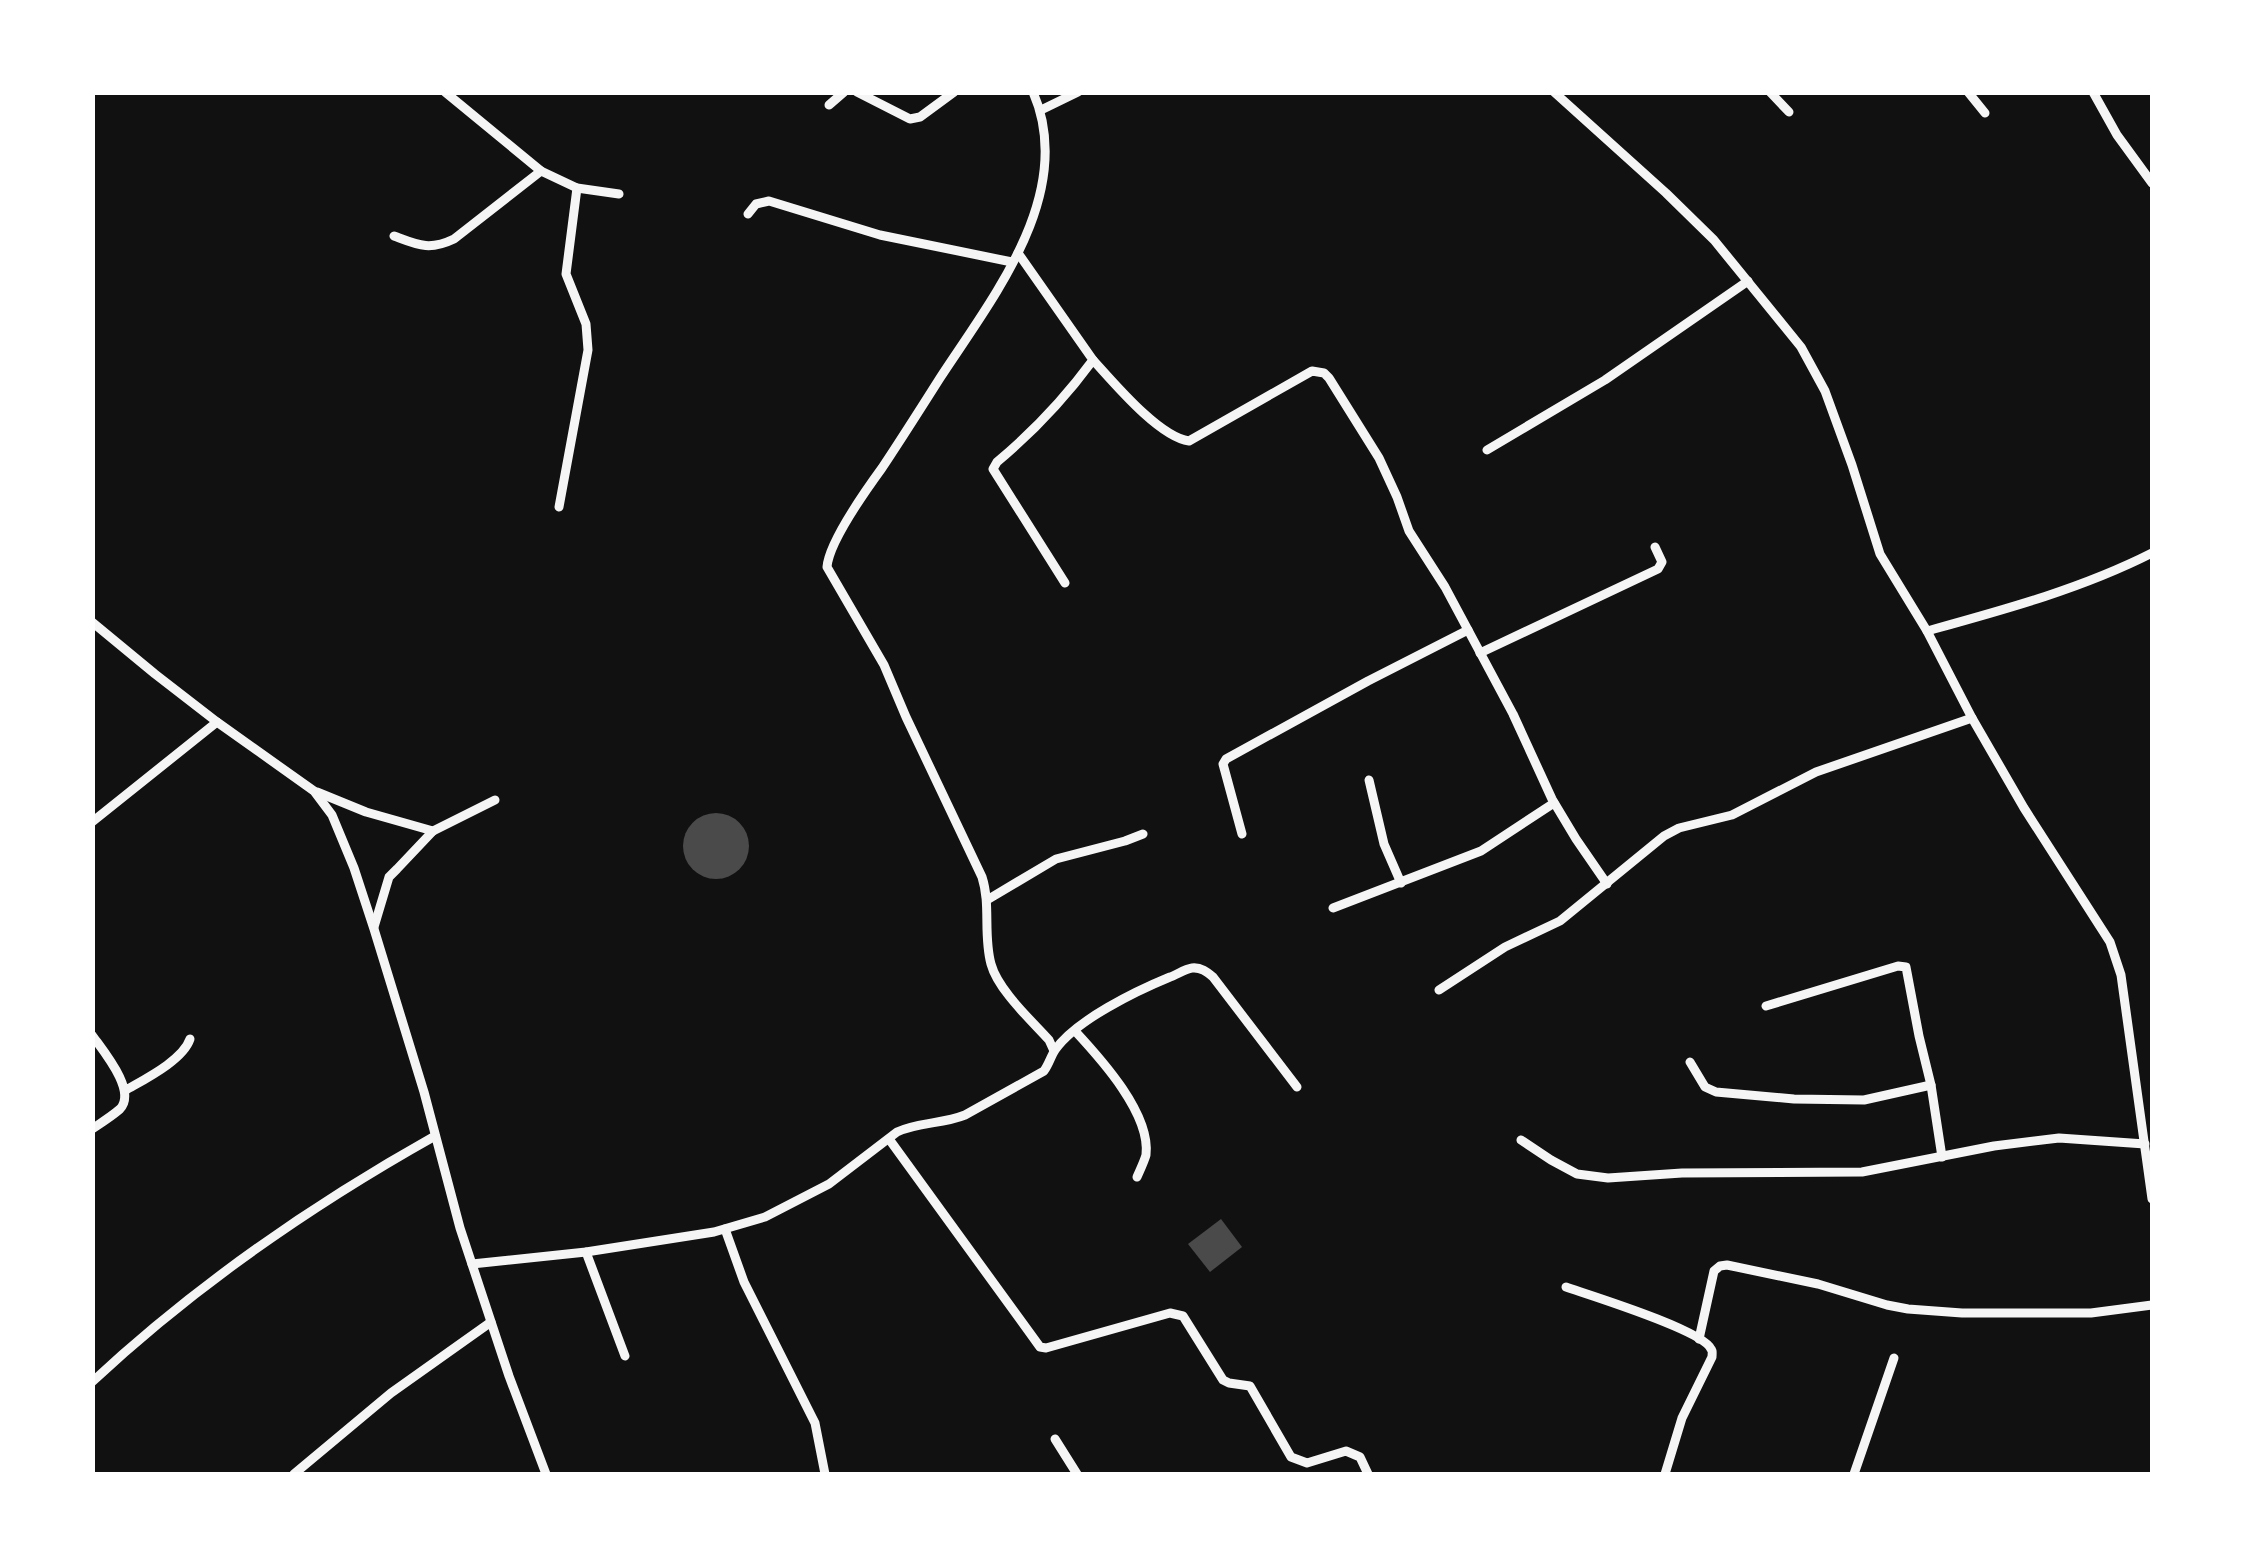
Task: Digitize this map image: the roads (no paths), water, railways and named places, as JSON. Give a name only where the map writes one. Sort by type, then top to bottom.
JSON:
[{"type":"street","points":[[445,92],[542,171],[577,188],[619,194]]},
{"type":"street","points":[[830,105],[844,92]]},
{"type":"street","points":[[857,92],[910,118],[920,116],[954,92]]},
{"type":"street","points":[[1033,92],[1041,110],[1046,140],[1043,182],[1031,224],[967,338],[846,523],[827,568],[884,665],[982,877],[990,963],[996,976],[1049,1040],[1054,1052]]},
{"type":"street","points":[[1041,110],[1078,92]]},
{"type":"street","points":[[1554,92],[1714,240],[1801,347],[1825,391],[1880,554],[2024,808],[2110,942],[2121,975],[2152,1177],[2152,1199]]},
{"type":"street","points":[[1770,92],[1789,112]]},
{"type":"street","points":[[1968,92],[1985,114]]},
{"type":"street","points":[[2094,92],[2117,135],[2152,183]]},
{"type":"street","points":[[394,236],[427,247],[440,246],[542,171]]},
{"type":"street","points":[[560,507],[588,350],[586,324],[566,274],[577,188]]},
{"type":"street","points":[[748,214],[756,204],[769,201],[880,235],[1015,257],[1093,360],[1140,409],[1178,439],[1189,441],[1306,374],[1324,372],[1379,458],[1409,531],[1446,588],[1513,714],[1554,803],[1607,884]]},
{"type":"street","points":[[1487,450],[1605,380],[1748,281]]},
{"type":"street","points":[[1065,583],[992,469],[1058,404],[1093,360]]},
{"type":"street","points":[[1480,653],[1658,569],[1662,562],[1654,547]]},
{"type":"street","points":[[1927,631],[2018,606],[2152,553]]},
{"type":"street","points":[[92,622],[218,722],[314,791],[382,818],[434,831]]},
{"type":"street","points":[[1242,834],[1224,761],[1468,630]]},
{"type":"street","points":[[1438,990],[1505,947],[1560,920],[1679,828],[1732,815],[1816,772],[1972,718]]},
{"type":"street","points":[[92,822],[218,722]]},
{"type":"street","points":[[1368,780],[1384,844],[1401,883]]},
{"type":"street","points":[[314,791],[332,815],[354,868],[472,1264],[546,1474]]},
{"type":"street","points":[[374,930],[390,877],[434,831],[495,800]]},
{"type":"street","points":[[1333,908],[1481,851],[1554,803]]},
{"type":"street","points":[[987,900],[1056,859],[1142,834]]},
{"type":"street","points":[[1766,1006],[1902,965],[1906,967],[1942,1157]]},
{"type":"street","points":[[472,1264],[586,1252],[726,1229],[765,1217],[829,1184],[907,1127],[954,1120],[1044,1071],[1054,1052],[1076,1031],[1141,989],[1192,968],[1204,969],[1240,1010],[1296,1087]]},
{"type":"street","points":[[1076,1031],[1111,1071],[1135,1111],[1145,1138],[1146,1155],[1137,1178]]},
{"type":"street","points":[[92,1035],[126,1090],[123,1106],[92,1129]]},
{"type":"street","points":[[126,1090],[186,1050],[190,1039]]},
{"type":"street","points":[[1690,1062],[1705,1087],[1716,1092],[1864,1100],[1931,1085]]},
{"type":"street","points":[[92,1382],[211,1280],[371,1172],[436,1136]]},
{"type":"street","points":[[888,1138],[1040,1347],[1176,1313],[1183,1316],[1224,1380],[1250,1386],[1291,1457],[1307,1463],[1346,1451],[1360,1458],[1368,1474]]},
{"type":"street","points":[[1520,1140],[1577,1174],[1592,1178],[1752,1171],[1862,1172],[1994,1146],[2059,1138],[2145,1144]]},
{"type":"street","points":[[726,1229],[744,1282],[815,1423],[826,1474]]},
{"type":"street","points":[[586,1252],[625,1356]]},
{"type":"street","points":[[1700,1339],[1714,1270],[1727,1265],[1818,1284],[1908,1309],[2091,1313],[2152,1305]]},
{"type":"street","points":[[1566,1287],[1652,1315],[1710,1346],[1712,1356],[1682,1418],[1665,1474]]},
{"type":"street","points":[[294,1474],[391,1393],[491,1322]]},
{"type":"street","points":[[1854,1474],[1894,1358]]},
{"type":"street","points":[[1055,1439],[1077,1474]]}]
